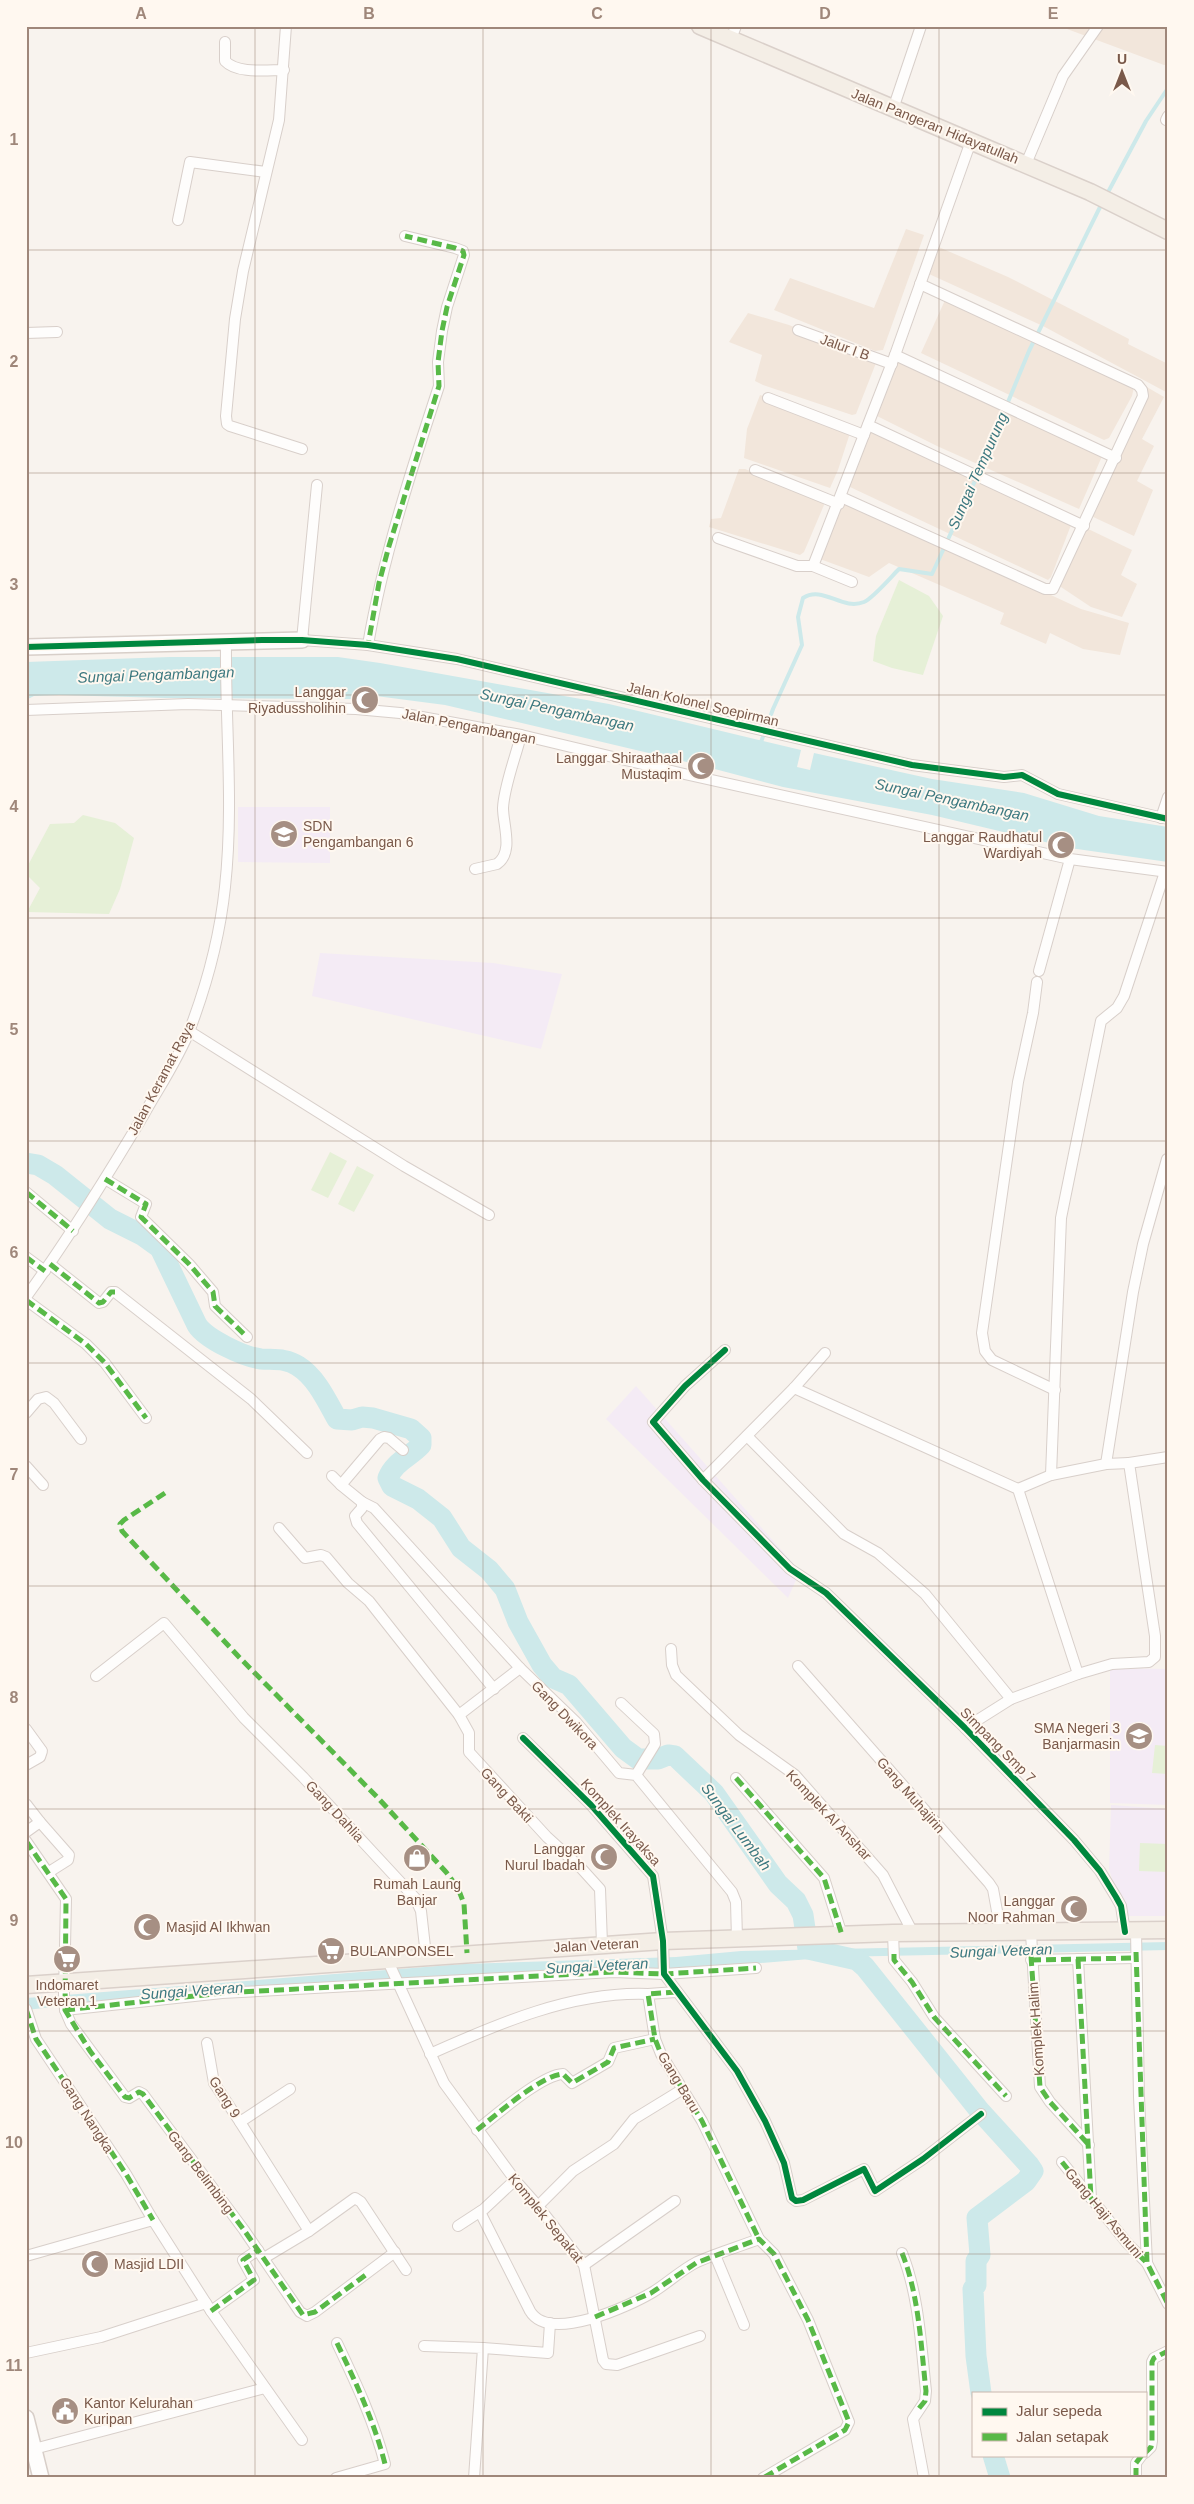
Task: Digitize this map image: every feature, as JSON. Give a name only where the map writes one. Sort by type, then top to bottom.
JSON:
[{"type":"main road","name":"Jalan Pangeran Hidayatullah","points":[[700,26],[733,33],[894,109],[1090,192],[1168,231]]},
{"type":"main road","name":"Jalan Veteran","points":[[26,1985],[64,1988],[389,1965],[426,1956],[602,1944],[663,1946],[737,1939],[842,1935],[893,1937],[913,1933],[1001,1933],[1031,1937],[1132,1934],[1168,1930]]},
{"type":"street","points":[[286,26],[279,120],[243,271],[232,345],[226,422],[230,426],[302,449]]},
{"type":"street","points":[[894,109],[921,26]]},
{"type":"street","points":[[1089,41],[1091,26]]},
{"type":"street","points":[[1026,164],[1063,76],[1098,26]]},
{"type":"street","points":[[225,42],[225,61],[230,66],[284,70]]},
{"type":"street","points":[[813,566],[894,360],[971,141]]},
{"type":"street","points":[[178,220],[190,162],[266,172]]},
{"type":"street","points":[[368,645],[379,583],[389,546],[439,386],[438,362],[442,331],[447,307],[464,256],[463,251],[455,248],[405,236]]},
{"type":"street","points":[[755,470],[840,501],[1049,589],[1056,585],[1143,396],[1141,387],[920,284]]},
{"type":"street","name":"Jalur I B","points":[[798,330],[894,360],[1002,405],[1116,458]]},
{"type":"street","points":[[26,333],[57,332]]},
{"type":"street","points":[[768,398],[866,430],[969,471],[1084,526]]},
{"type":"street","points":[[302,640],[317,485]]},
{"type":"street","points":[[718,538],[797,566],[813,566],[852,582]]},
{"type":"street","name":"Jalan Kolonel Soepirman","points":[[26,647],[226,647],[302,640],[368,645],[457,659],[912,764],[1004,777],[1022,775],[1058,794],[1164,818]]},
{"type":"street","name":"Jalan Keramat Raya","points":[[26,1298],[94,1198],[189,1031],[217,938],[225,888],[230,797],[226,647]]},
{"type":"street","name":"Jalan Pengambangan","points":[[26,710],[168,704],[227,704],[356,709],[400,713],[522,735],[699,778],[1070,859],[1167,872]]},
{"type":"street","points":[[476,869],[498,864],[505,854],[506,820],[503,807],[522,735]]},
{"type":"street","points":[[1164,818],[1168,798]]},
{"type":"street","points":[[1055,1390],[992,1360],[986,1351],[982,1333],[1018,1082],[1034,1013],[1038,977],[1070,859]]},
{"type":"street","points":[[1051,1474],[1061,1218],[1101,1021],[1117,1008],[1124,996],[1167,872]]},
{"type":"street","points":[[189,1031],[404,1166],[488,1215]]},
{"type":"street","points":[[1106,1464],[1133,1292],[1143,1244],[1167,1159]]},
{"type":"street","points":[[105,1179],[146,1204],[141,1217],[167,1241],[213,1292],[215,1306],[247,1337]]},
{"type":"street","points":[[26,1192],[73,1231]]},
{"type":"street","points":[[26,1257],[48,1268],[99,1303],[103,1302],[111,1292],[115,1292],[251,1399],[307,1453]]},
{"type":"street","points":[[26,1298],[86,1344],[105,1363],[146,1418]]},
{"type":"street","name":"Simpang Smp 7","points":[[725,1350],[685,1386],[654,1422],[703,1480],[790,1569],[826,1593],[965,1728],[1074,1840],[1100,1871],[1121,1906],[1132,1934],[1136,1955],[1139,2097],[1147,2263]]},
{"type":"street","points":[[703,1480],[794,1388],[825,1353]]},
{"type":"street","points":[[794,1388],[1018,1489],[1078,1674]]},
{"type":"street","points":[[26,1413],[38,1399],[46,1397],[54,1403],[81,1439]]},
{"type":"street","points":[[747,1436],[844,1534],[878,1553],[925,1594],[1011,1699]]},
{"type":"street","points":[[341,1485],[380,1439],[384,1437],[389,1438],[403,1450]]},
{"type":"street","points":[[1018,1489],[1051,1474],[1106,1464],[1168,1457]]},
{"type":"street","points":[[965,1728],[1011,1699],[1078,1674],[1112,1664],[1149,1662],[1155,1657],[1155,1636],[1129,1462]]},
{"type":"street","points":[[26,1466],[42,1485]]},
{"type":"street","name":"Gang Dwikora","points":[[332,1476],[362,1502],[374,1508],[520,1668],[576,1722],[619,1773],[638,1772]]},
{"type":"street","points":[[362,1502],[362,1508],[355,1516],[356,1524],[494,1689]]},
{"type":"street","name":"Gang Bakti","points":[[279,1528],[305,1558],[321,1555],[326,1557],[348,1583],[369,1601],[459,1714],[468,1734],[467,1748],[469,1752],[547,1837],[582,1868],[600,1890],[602,1944]]},
{"type":"street","name":"Gang Dahlia","points":[[96,1676],[164,1623],[244,1718],[303,1777],[415,1898],[421,1911],[426,1956]]},
{"type":"street","name":"Komplek Al Anshar","points":[[671,1649],[672,1665],[676,1674],[739,1735],[795,1775],[874,1864],[890,1887],[913,1933]]},
{"type":"street","name":"Gang Muhajirin","points":[[798,1666],[993,1888],[1001,1933]]},
{"type":"street","points":[[459,1714],[520,1668]]},
{"type":"street","points":[[621,1702],[654,1734],[655,1744],[638,1772],[732,1892],[736,1902],[737,1939]]},
{"type":"street","points":[[26,1729],[42,1752],[40,1757],[26,1765]]},
{"type":"street","name":"Komplek Irayaksa","points":[[523,1738],[591,1806],[653,1876],[663,1946]]},
{"type":"street","points":[[736,1778],[824,1878],[842,1935]]},
{"type":"street","points":[[26,1804],[70,1857],[49,1872]]},
{"type":"street","points":[[26,1832],[40,1822]]},
{"type":"street","name":"Gang Belimbing","points":[[26,1841],[64,1894],[67,1906],[65,2010],[90,2051],[125,2097],[129,2098],[139,2092],[143,2094],[261,2254],[300,2312],[307,2316],[395,2252]]},
{"type":"street","points":[[893,1937],[894,1960],[912,1982],[934,2017],[1006,2096]]},
{"type":"street","name":"Komplek Halim","points":[[1031,1937],[1040,2087],[1050,2102],[1089,2145]]},
{"type":"street","points":[[663,1946],[664,1972],[676,1992],[737,2071],[765,2121],[784,2164],[790,2193],[796,2200],[803,2200],[864,2169],[875,2191],[923,2159],[981,2114]]},
{"type":"street","points":[[1032,1958],[1078,1959],[1136,1955]]},
{"type":"street","points":[[1078,1959],[1091,2198]]},
{"type":"street","name":"Komplek Sepakat","points":[[389,1965],[444,2083],[515,2180],[584,2265],[603,2360],[609,2366],[617,2365],[700,2336]]},
{"type":"street","points":[[65,2010],[222,1993],[614,1972],[756,1968]]},
{"type":"street","points":[[430,2054],[520,2018],[582,2000],[622,1993],[676,1992]]},
{"type":"street","name":"Gang Baru","points":[[648,1994],[655,2039],[661,2054],[702,2121],[758,2239]]},
{"type":"street","name":"Gang Nangka","points":[[26,2010],[36,2039],[126,2174],[208,2307],[302,2440]]},
{"type":"street","points":[[477,2130],[532,2088],[557,2075],[563,2074],[572,2083],[608,2062],[614,2048],[655,2039]]},
{"type":"street","name":"Gang 9","points":[[207,2043],[214,2083],[240,2122],[290,2088]]},
{"type":"street","points":[[538,2206],[573,2171],[614,2144],[634,2119],[683,2089]]},
{"type":"street","points":[[240,2122],[309,2231]]},
{"type":"street","name":"Gang Haji Asmuni","points":[[1062,2162],[1147,2263]]},
{"type":"street","points":[[458,2226],[480,2212],[515,2180]]},
{"type":"street","points":[[26,2353],[101,2337],[208,2307],[254,2280],[243,2260],[261,2254],[309,2231],[355,2198],[361,2202],[406,2270]]},
{"type":"street","points":[[584,2265],[675,2200]]},
{"type":"street","points":[[480,2212],[534,2319],[550,2323],[563,2324],[595,2318],[651,2293],[696,2263],[758,2239],[774,2254],[808,2320],[848,2422],[845,2430],[762,2478]]},
{"type":"street","points":[[26,2256],[153,2220]]},
{"type":"street","points":[[902,2253],[907,2265],[915,2310],[926,2391],[925,2401],[913,2419],[924,2478]]},
{"type":"street","points":[[716,2255],[744,2325]]},
{"type":"street","points":[[1147,2263],[1168,2304]]},
{"type":"street","points":[[424,2346],[548,2353],[550,2323]]},
{"type":"street","points":[[336,2478],[385,2464],[378,2435],[367,2406],[337,2343]]},
{"type":"street","points":[[474,2478],[483,2348]]},
{"type":"street","points":[[1146,2452],[1151,2447],[1152,2441],[1152,2362],[1154,2358],[1168,2351]]},
{"type":"street","points":[[34,2449],[265,2388]]},
{"type":"street","points":[[26,2418],[41,2478]]},
{"type":"street","points":[[1136,2478],[1135,2468],[1141,2456]]},
{"type":"shaded area","points":[[1059,26],[1168,26],[1168,64],[1164,65]]},
{"type":"shaded area","points":[[906,229],[924,235],[883,350],[875,351],[774,310],[790,278],[874,308]]},
{"type":"shaded area","points":[[934,245],[1008,277],[1129,339],[1128,344],[1168,364],[1166,392],[1043,326],[929,274]]},
{"type":"shaded area","points":[[946,298],[1134,387],[1132,396],[1109,438],[1104,440],[921,353]]},
{"type":"shaded area","points":[[748,313],[789,325],[875,359],[876,363],[856,414],[852,415],[755,381],[762,355],[729,342]]},
{"type":"shaded area","points":[[898,360],[1103,454],[1079,509],[937,446],[877,416],[874,410]]},
{"type":"shaded area","points":[[1145,386],[1164,397],[1142,439],[1154,446],[1137,481],[1153,490],[1134,536],[1089,515]]},
{"type":"shaded area","points":[[760,395],[851,430],[830,488],[744,458],[747,429]]},
{"type":"shaded area","points":[[870,428],[1071,525],[1051,577],[1048,580],[850,487],[848,481]]},
{"type":"shaded area","points":[[739,469],[745,469],[823,498],[824,505],[804,552],[800,555],[709,527],[711,519],[721,518]]},
{"type":"shaded area","points":[[840,497],[1081,609],[1129,623],[1120,655],[1083,649],[1050,633],[1046,644],[1000,624],[1004,613],[889,563],[869,577],[820,559]]},
{"type":"shaded area","points":[[1082,526],[1132,550],[1121,575],[1137,584],[1122,617],[1091,607],[1058,585]]},
{"type":"shaded area","name":"SDN Pengambangan 6","points":[[238,807],[330,807],[330,863],[238,862]]},
{"type":"shaded area","points":[[320,953],[493,963],[562,974],[541,1049],[312,996]]},
{"type":"shaded area","points":[[636,1386],[800,1571],[788,1598],[606,1419]]},
{"type":"shaded area","name":"SMA Negeri 3 Banjarmasin","points":[[1110,1668],[1168,1669],[1168,1805],[1110,1803]]},
{"type":"shaded area","points":[[1111,1805],[1168,1809],[1168,1916],[1123,1916],[1109,1869]]},
{"type":"green space","points":[[899,580],[929,596],[943,616],[923,675],[892,668],[873,661],[876,636]]},
{"type":"green space","points":[[83,815],[115,823],[134,838],[120,889],[109,914],[27,912],[40,888],[26,874],[26,869],[50,824],[74,823]]},
{"type":"green space","points":[[330,1152],[347,1161],[328,1198],[311,1190]]},
{"type":"green space","points":[[357,1166],[374,1175],[354,1212],[338,1204]]},
{"type":"green space","points":[[1155,1745],[1168,1746],[1168,1774],[1152,1773]]},
{"type":"green space","points":[[1140,1843],[1168,1844],[1168,1872],[1139,1871]]},
{"type":"water","name":"Sungai Pengambangan","points":[[170,657],[338,657],[609,704],[801,750],[797,767],[810,770],[814,753],[932,779],[1024,793],[1099,816],[1168,827],[1168,862],[1070,848],[932,815],[783,787],[711,768],[713,760],[695,754],[691,763],[445,705],[376,696],[354,699],[166,698],[59,695],[34,696],[26,700],[26,662]]},
{"type":"water","name":"Sungai Veteran","points":[[1168,1942],[1168,1950],[834,1957],[700,1968],[616,1970],[89,2003],[26,2010],[26,1998],[464,1964],[676,1957],[741,1951]]},
{"type":"waterway","name":"Sungai Tempurung","points":[[1106,196],[1146,121],[1168,88]]},
{"type":"waterway","name":"Sungai Tempurung","points":[[760,745],[773,709],[802,645],[798,617],[803,598],[818,594],[856,604],[864,602],[872,596],[899,569],[932,574],[980,470],[1029,351],[1102,203]]},
{"type":"waterway","name":"Sungai Lumbah","points":[[26,1163],[38,1165],[55,1175],[110,1219],[142,1235],[160,1248],[197,1325],[208,1336],[245,1355],[254,1358],[284,1361],[298,1366],[316,1383],[337,1419],[373,1418],[411,1429],[421,1438],[421,1445],[391,1472],[388,1478],[392,1486],[418,1499],[442,1518],[461,1548],[489,1570],[505,1589],[518,1622],[542,1665],[553,1678],[569,1685],[623,1748],[638,1759],[658,1759],[668,1755],[675,1756],[714,1793],[778,1884],[796,1901],[803,1915],[808,1949],[857,1960],[865,1967],[979,2110],[1029,2165],[1033,2171],[1026,2181],[977,2218],[980,2255],[976,2261],[976,2285],[973,2289],[976,2356],[981,2392]]},
{"type":"waterway","name":"Sungai Lumbah","points":[[993,2456],[1000,2478]]},
{"type":"marked path","points":[[373,646],[368,645],[379,583],[439,386],[438,362],[442,331],[447,307],[464,255],[463,251],[455,248],[405,236]]},
{"type":"marked path","points":[[105,1179],[146,1204],[141,1217],[189,1264],[213,1292],[215,1306],[247,1337]]},
{"type":"marked path","points":[[26,1192],[73,1231]]},
{"type":"marked path","points":[[26,1257],[45,1271]]},
{"type":"marked path","points":[[50,1264],[99,1303],[103,1302],[111,1292],[115,1292]]},
{"type":"marked path","points":[[26,1300],[86,1344],[105,1363],[146,1418]]},
{"type":"marked path","points":[[165,1493],[124,1520],[120,1524],[122,1531],[239,1657],[379,1799],[446,1872],[458,1888],[464,1904],[467,1953]]},
{"type":"marked path","points":[[736,1778],[824,1878],[842,1935]]},
{"type":"marked path","points":[[26,1841],[66,1899],[65,2010],[90,2051],[125,2097],[129,2098],[139,2092],[143,2094],[244,2230],[303,2315],[315,2312],[367,2274]]},
{"type":"marked path","points":[[1136,1952],[1147,2263],[1168,2304]]},
{"type":"marked path","points":[[894,1954],[894,1960],[912,1982],[934,2017],[1006,2096]]},
{"type":"marked path","points":[[1031,1956],[1040,2087],[1050,2102],[1089,2145]]},
{"type":"marked path","points":[[1031,1960],[1136,1958]]},
{"type":"marked path","points":[[1078,1959],[1091,2198]]},
{"type":"marked path","points":[[65,2010],[222,1993],[614,1972],[664,1974],[756,1968]]},
{"type":"marked path","points":[[676,1992],[648,1994],[655,2039],[661,2054],[702,2121],[759,2239]]},
{"type":"marked path","points":[[26,2009],[36,2039],[126,2174],[153,2220]]},
{"type":"marked path","points":[[477,2130],[518,2097],[543,2081],[563,2074],[572,2083],[608,2062],[614,2048],[655,2039]]},
{"type":"marked path","points":[[1062,2162],[1127,2243],[1147,2263]]},
{"type":"marked path","points":[[595,2317],[651,2293],[696,2263],[759,2239],[774,2254],[808,2320],[849,2422],[845,2430],[763,2478]]},
{"type":"marked path","points":[[211,2311],[254,2280],[243,2260],[258,2250]]},
{"type":"marked path","points":[[902,2253],[916,2303],[926,2391],[925,2401],[916,2412]]},
{"type":"marked path","points":[[337,2343],[370,2417],[385,2464]]},
{"type":"marked path","points":[[1146,2452],[1151,2447],[1152,2441],[1152,2362],[1154,2358],[1168,2351]]},
{"type":"marked path","points":[[1136,2478],[1136,2463],[1141,2456]]},
{"type":"cycle path","points":[[26,647],[262,640],[302,640],[368,645],[457,659],[912,765],[1004,777],[1022,775],[1058,794],[1168,819]]},
{"type":"cycle path","points":[[725,1350],[685,1386],[653,1422],[703,1480],[790,1569],[826,1593],[965,1728],[1074,1840],[1100,1871],[1121,1906],[1125,1932]]},
{"type":"cycle path","points":[[523,1738],[591,1805],[653,1876],[663,1941],[664,1974],[737,2071],[765,2121],[784,2163],[792,2198],[796,2201],[803,2200],[864,2169],[875,2191],[923,2159],[981,2114]]},
{"type":"place","name":"Langgar Riyadussholihin","points":[[365,700]]},
{"type":"place","name":"Langgar Shiraathaal Mustaqim","points":[[701,766]]},
{"type":"place","name":"SDN Pengambangan 6","points":[[284,834]]},
{"type":"place","name":"Langgar Raudhatul Wardiyah","points":[[1061,845]]},
{"type":"place","name":"SMA Negeri 3 Banjarmasin","points":[[1139,1736]]},
{"type":"place","name":"Langgar Nurul Ibadah","points":[[604,1857]]},
{"type":"place","name":"Rumah Laung Banjar","points":[[417,1858]]},
{"type":"place","name":"Langgar Noor Rahman","points":[[1074,1909]]},
{"type":"place","name":"Masjid Al Ikhwan","points":[[147,1927]]},
{"type":"place","name":"BULANPONSEL","points":[[331,1951]]},
{"type":"place","name":"Indomaret Veteran 1","points":[[67,1959]]},
{"type":"place","name":"Masjid LDII","points":[[95,2264]]},
{"type":"place","name":"Kantor Kelurahan Kuripan","points":[[65,2411]]}]
